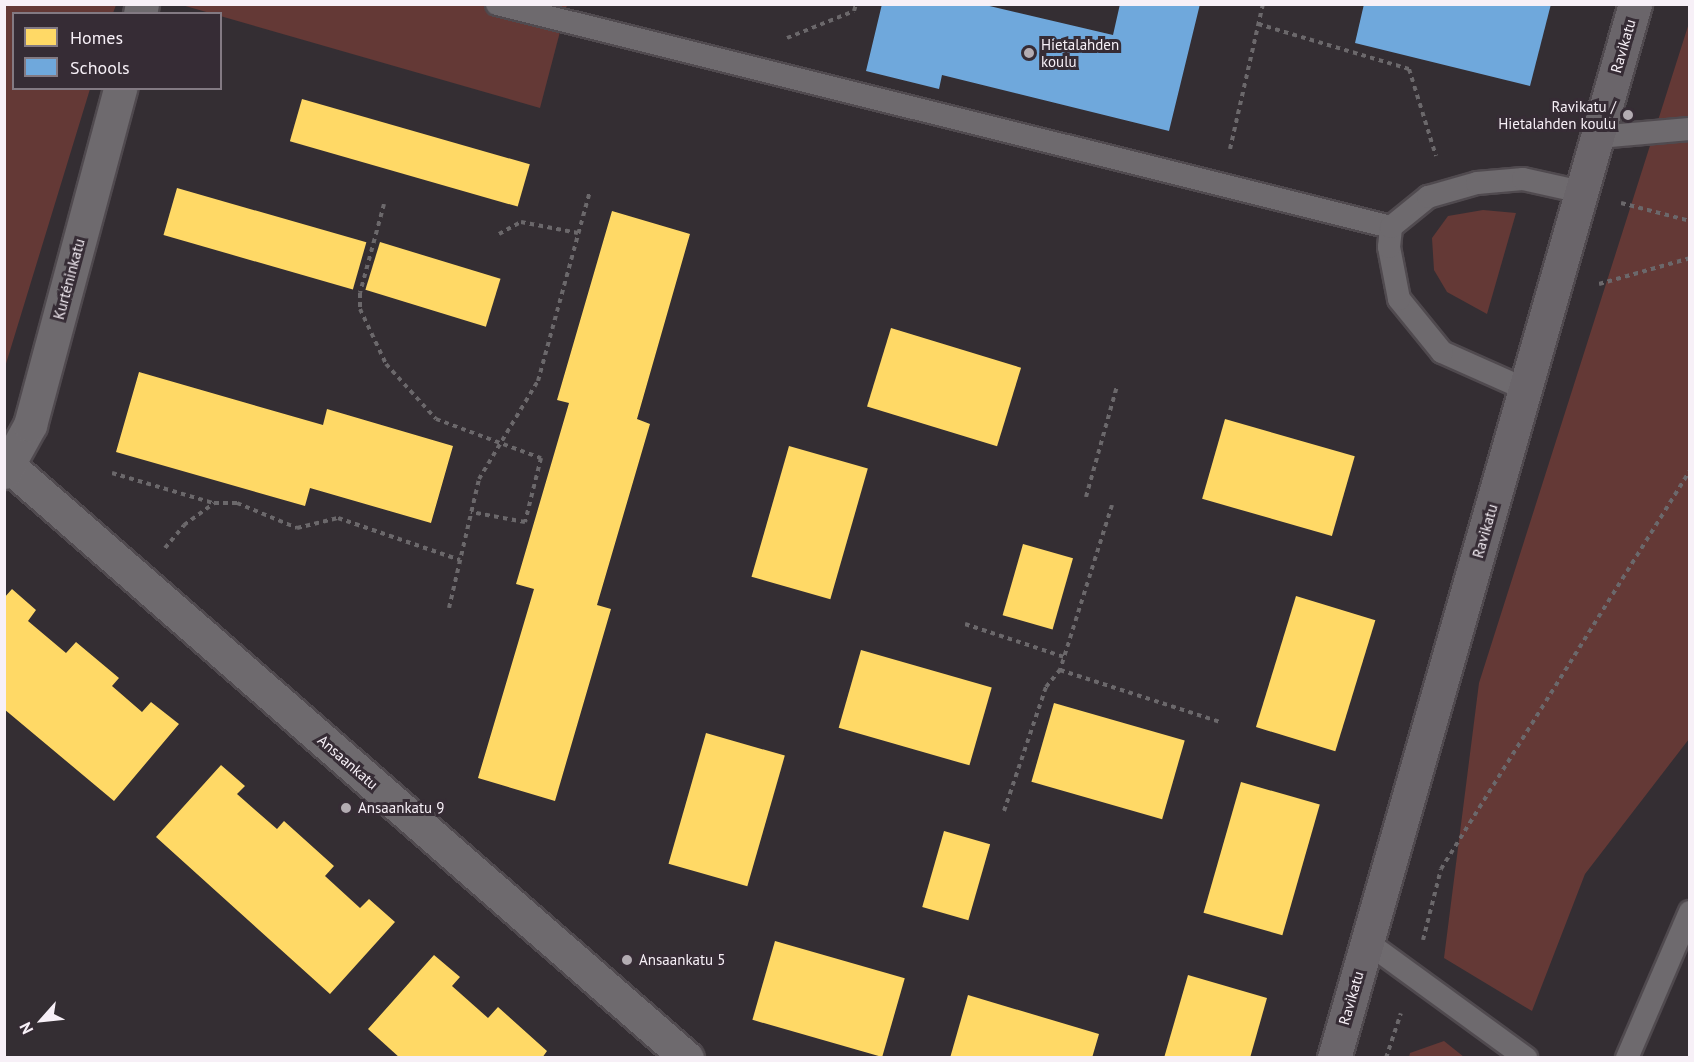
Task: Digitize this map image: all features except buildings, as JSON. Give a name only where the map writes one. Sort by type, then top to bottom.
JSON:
[{"type":"street","name":"Ravikatu","points":[[1335,1058],[1635,4]]},
{"type":"street","name":"Kurténinkatu","points":[[7,469],[30,425],[119,90]]},
{"type":"street","name":"Ansaankatu","points":[[7,469],[140,580],[687,1058]]},
{"type":"lane","points":[[496,4],[771,76],[1391,227]]},
{"type":"lane","points":[[1598,136],[1689,129]]},
{"type":"lane","points":[[1391,227],[1428,197],[1446,191],[1523,179],[1582,192]]},
{"type":"lane","points":[[1391,227],[1399,299],[1435,343],[1442,351],[1525,389]]},
{"type":"lane","points":[[1627,1058],[1689,912]]},
{"type":"lane","points":[[1367,942],[1526,1058]]},
{"type":"path","points":[[771,76],[785,38],[854,11],[856,4]]},
{"type":"path","points":[[1222,185],[1263,4]]},
{"type":"path","points":[[1258,24],[1409,69],[1446,191]]},
{"type":"path","points":[[1582,192],[1689,221]]},
{"type":"path","points":[[449,608],[479,479],[538,381],[589,194]]},
{"type":"path","points":[[384,204],[360,293],[371,335],[386,364],[436,419],[499,445],[541,458],[525,522],[471,512]]},
{"type":"path","points":[[499,234],[521,222],[578,233]]},
{"type":"path","points":[[1557,280],[1585,287],[1689,258]]},
{"type":"path","points":[[1086,497],[1117,386]]},
{"type":"path","points":[[1386,1058],[1414,978],[1441,869],[1689,470]]},
{"type":"path","points":[[112,473],[214,503],[237,502],[297,528],[338,518],[460,560]]},
{"type":"path","points":[[140,580],[184,525],[214,503]]},
{"type":"path","points":[[1004,811],[1046,687],[1060,670],[1112,505]]},
{"type":"path","points":[[965,624],[1064,657]]},
{"type":"path","points":[[1060,670],[1220,722]]},
{"type":"shaded area","points":[[5,4],[116,5],[113,12],[12,12],[12,90],[90,90],[5,367]]},
{"type":"shaded area","points":[[182,5],[567,5],[540,108],[222,17],[222,12],[206,12]]},
{"type":"shaded area","points":[[1689,23],[1689,739],[1585,874],[1532,1011],[1444,958],[1479,683]]},
{"type":"shaded area","points":[[1483,210],[1516,213],[1487,314],[1447,292],[1434,270],[1432,238],[1448,216]]},
{"type":"shaded area","points":[[1444,1041],[1464,1057],[1409,1057],[1410,1053]]},
{"type":"place","name":"Hietalahden koulu","points":[[1029,53]]},
{"type":"place","name":"Ravikatu / Hietalahden koulu","points":[[1628,115]]},
{"type":"place","name":"Ansaankatu 9","points":[[346,808]]},
{"type":"place","name":"Ansaankatu 5","points":[[627,960]]}]
